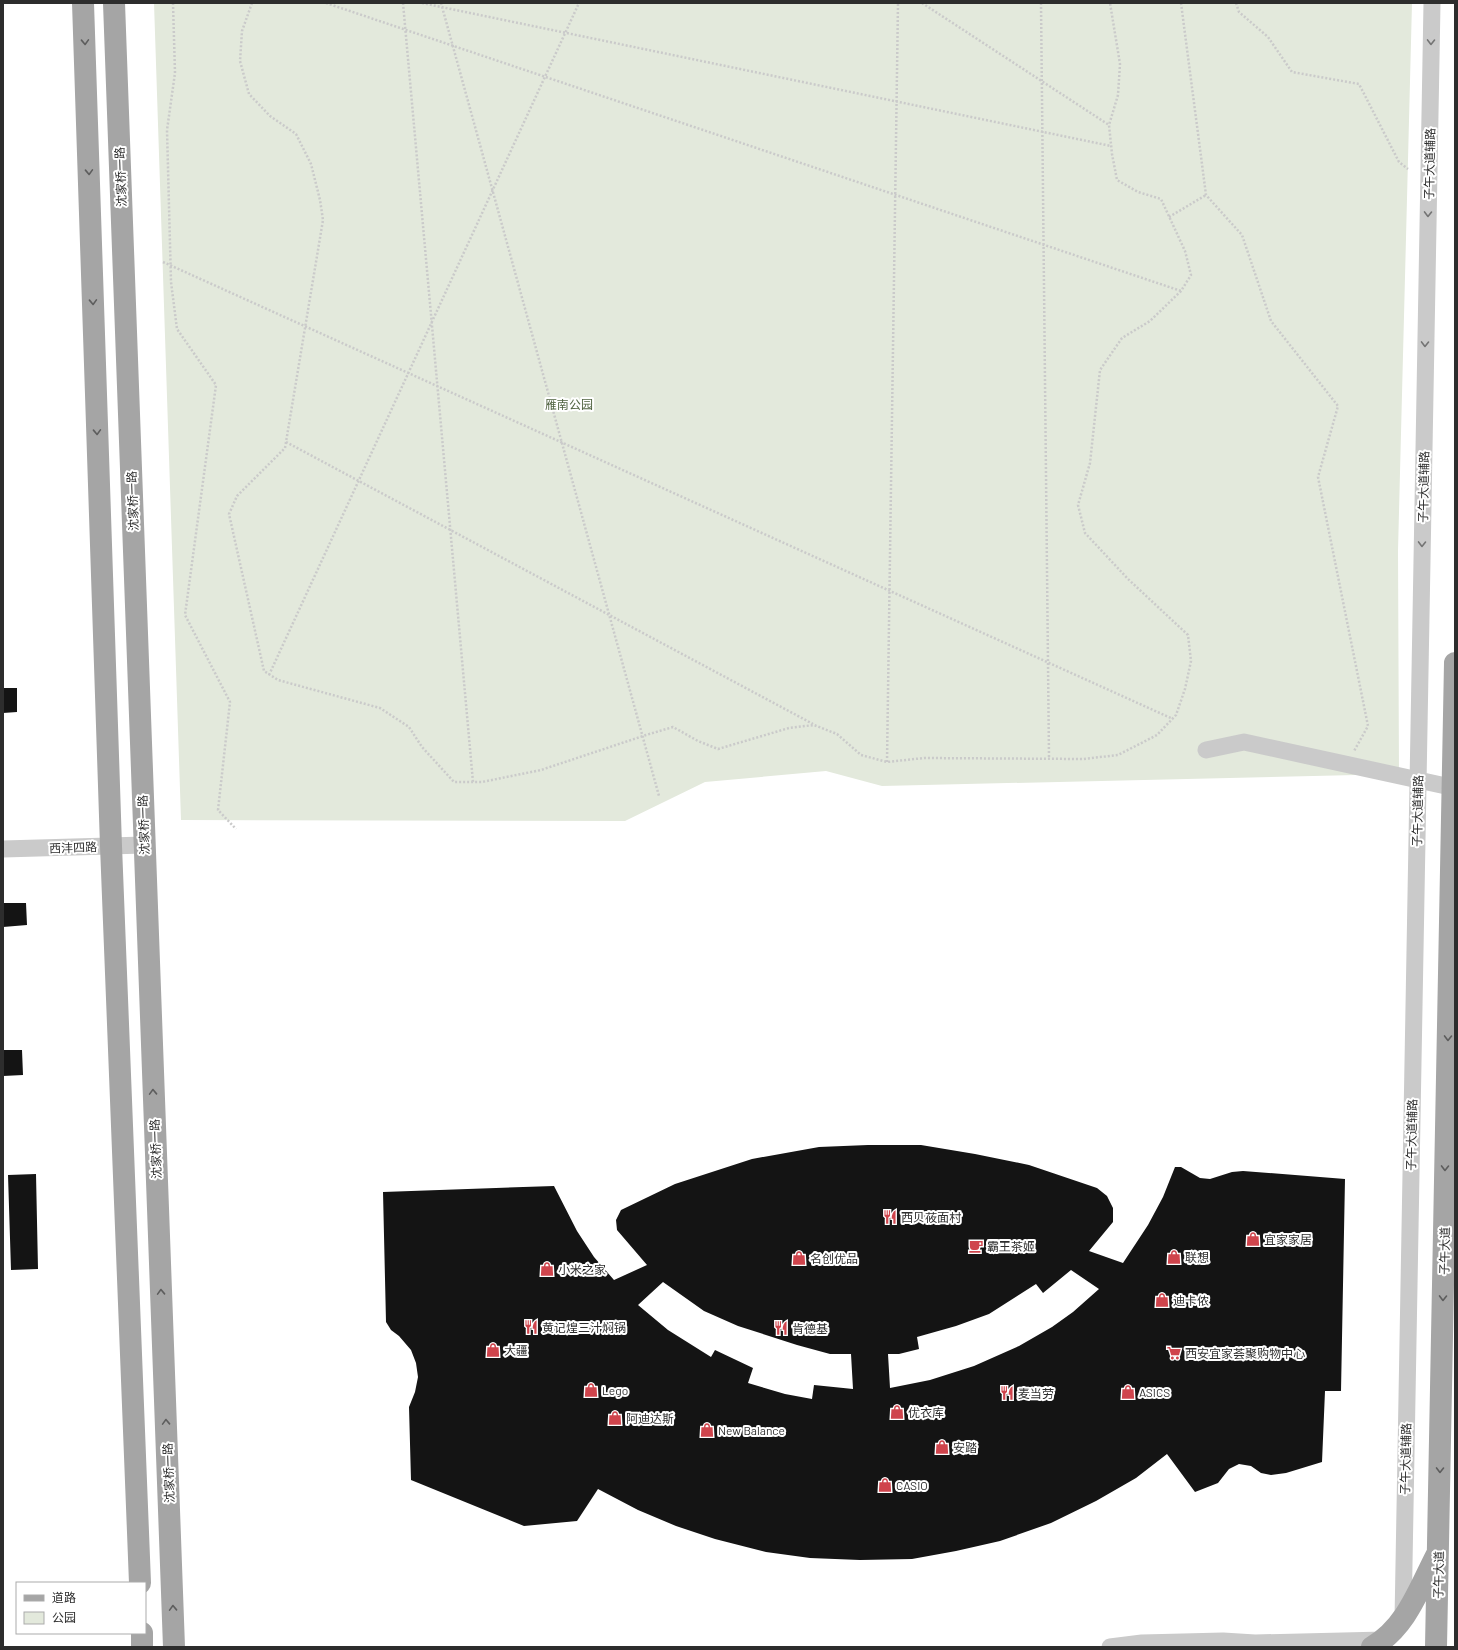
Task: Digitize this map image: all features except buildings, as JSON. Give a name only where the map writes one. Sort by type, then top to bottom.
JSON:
[{"type":"main road","points":[[84,3],[111,846],[140,1582]]},
{"type":"main road","name":"沈家桥一路","points":[[114,3],[174,1647]]},
{"type":"main road","name":"子午大道","points":[[1436,1647],[1438,1551],[1448,1442],[1455,664]]},
{"type":"main road","points":[[1378,1644],[1403,1620],[1438,1551]]},
{"type":"main road","points":[[142,1634],[142,1647]]},
{"type":"street","name":"子午大道辅路","points":[[1403,1620],[1432,3]]},
{"type":"street","points":[[1206,750],[1244,742],[1454,788]]},
{"type":"street","name":"西沣四路","points":[[3,849],[144,845]]},
{"type":"street","points":[[1110,1647],[1157,1642],[1223,1641],[1254,1644],[1378,1644]]},
{"type":"path","points":[[173,3],[175,73],[167,130],[171,282],[177,330],[216,385],[185,615],[230,702],[218,810],[236,829]]},
{"type":"path","points":[[252,3],[242,31],[240,61],[249,94],[270,116],[296,134],[311,164],[324,220],[285,448],[237,496],[229,514],[264,671],[278,680],[380,708],[409,727],[422,747],[454,782],[482,782],[541,770],[673,727],[698,741],[718,749],[789,728],[814,725]]},
{"type":"path","points":[[326,3],[1181,291]]},
{"type":"path","points":[[403,3],[473,782]]},
{"type":"path","points":[[422,3],[1111,146]]},
{"type":"path","points":[[441,3],[659,796]]},
{"type":"path","points":[[269,675],[580,3]]},
{"type":"path","points":[[887,762],[898,3]]},
{"type":"path","points":[[922,3],[1109,125]]},
{"type":"path","points":[[1041,3],[1050,758]]},
{"type":"path","points":[[286,442],[814,725],[837,734],[861,755],[887,762],[924,758],[1083,759],[1118,756],[1157,735],[1176,715],[1185,689],[1191,661],[1188,635],[1128,579],[1085,533],[1078,505],[1090,463],[1100,370],[1122,338],[1150,321],[1181,291],[1191,275],[1185,251],[1161,199],[1138,192],[1117,180],[1109,125],[1118,95],[1120,64],[1110,3]]},
{"type":"path","points":[[1181,3],[1206,195],[1242,235],[1270,321],[1338,406],[1318,477],[1368,726],[1352,755]]},
{"type":"path","points":[[1236,3],[1239,12],[1268,37],[1292,72],[1359,84],[1399,162],[1408,169]]},
{"type":"path","points":[[1169,217],[1206,195]]},
{"type":"path","points":[[163,262],[1173,719]]},
{"type":"green space","name":"雁南公园","points":[[154,3],[1412,3],[1398,551],[1399,774],[882,786],[826,771],[705,782],[625,821],[181,820]]},
{"type":"place","name":"西贝莜面村","points":[[890,1217]]},
{"type":"place","name":"宜家家居","points":[[1253,1239]]},
{"type":"place","name":"霸王茶姬","points":[[976,1246]]},
{"type":"place","name":"联想","points":[[1174,1257]]},
{"type":"place","name":"名创优品","points":[[799,1258]]},
{"type":"place","name":"小米之家","points":[[547,1269]]},
{"type":"place","name":"迪卡侬","points":[[1162,1300]]},
{"type":"place","name":"黄记煌三汁焖锅","points":[[531,1327]]},
{"type":"place","name":"肯德基","points":[[781,1328]]},
{"type":"place","name":"大疆","points":[[493,1350]]},
{"type":"place","name":"西安宜家荟聚购物中心","points":[[1174,1353]]},
{"type":"place","name":"Lego","points":[[591,1390]]},
{"type":"place","name":"ASICS","points":[[1128,1392]]},
{"type":"place","name":"麦当劳","points":[[1007,1393]]},
{"type":"place","name":"优衣库","points":[[897,1412]]},
{"type":"place","name":"阿迪达斯","points":[[615,1418]]},
{"type":"place","name":"New Balance","points":[[707,1430]]},
{"type":"place","name":"安踏","points":[[942,1447]]},
{"type":"place","name":"CASIO","points":[[885,1485]]}]
